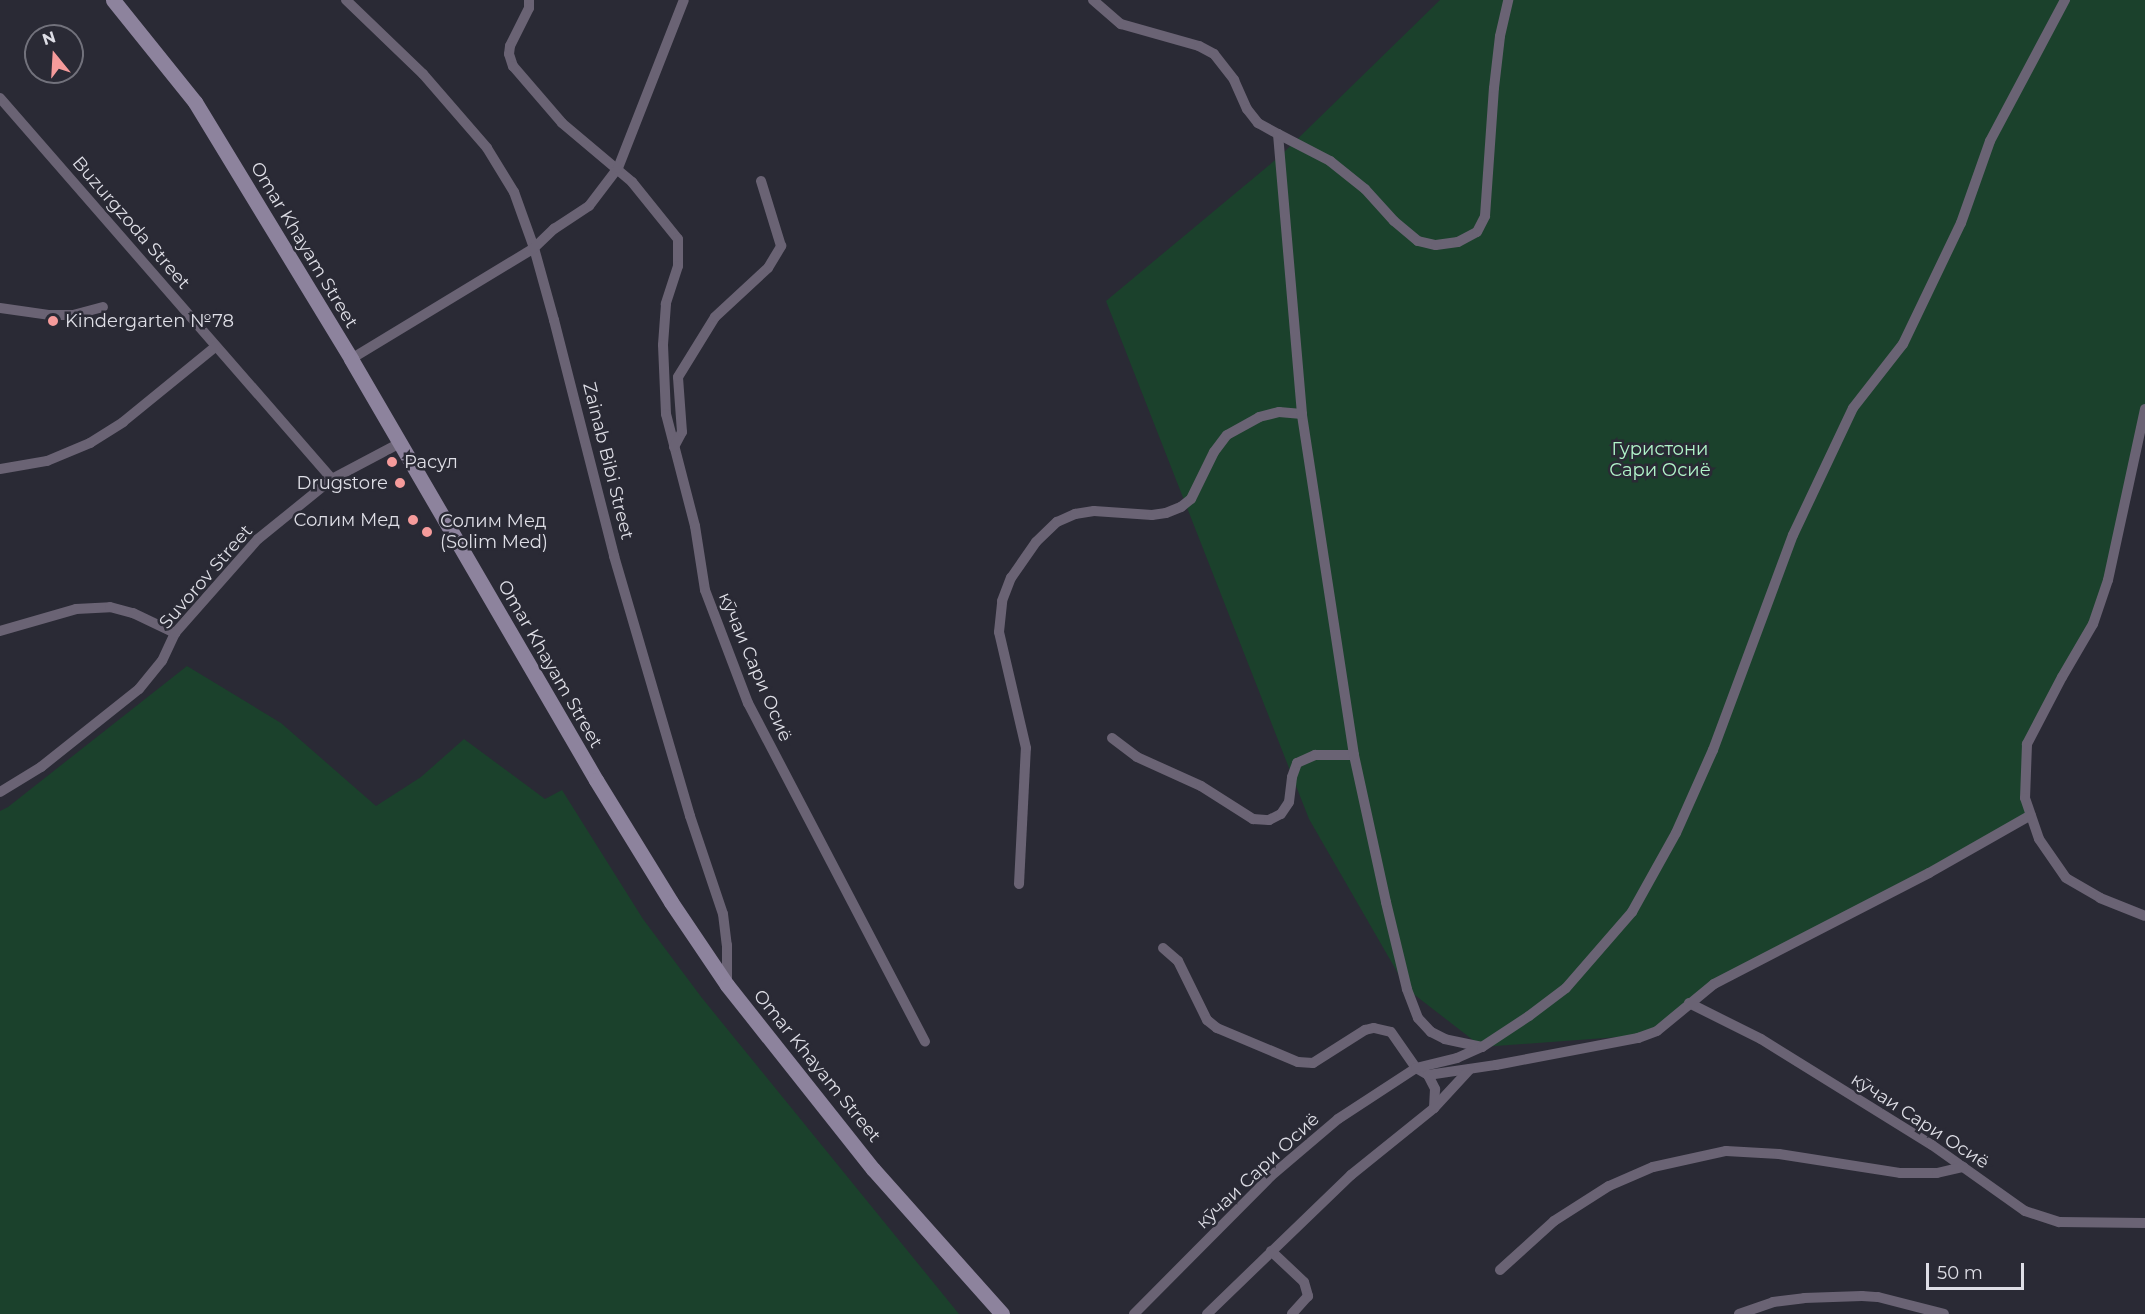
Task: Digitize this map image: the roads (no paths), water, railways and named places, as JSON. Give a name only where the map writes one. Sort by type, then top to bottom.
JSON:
[{"type":"main road","name":"Omar Khayam Street","points":[[113,0],[195,102],[351,359],[596,780],[671,902],[727,985],[873,1169],[1002,1314]]},
{"type":"street","name":"Zainab Bibi Street","points":[[346,0],[423,74],[487,148],[514,192],[534,248],[614,556],[690,816],[723,914],[727,945],[727,985]]},
{"type":"street","name":"кӯчаи Сари Осиё","points":[[529,0],[529,8],[510,46],[509,54],[513,66],[562,123],[632,182],[678,239],[678,266],[666,304],[663,345],[666,414],[695,526],[705,590],[748,703],[925,1042]]},
{"type":"street","points":[[351,359],[534,248],[554,229],[589,206],[618,168],[684,0]]},
{"type":"street","points":[[1093,0],[1121,24],[1199,46],[1214,54],[1234,80],[1247,109],[1258,123],[1330,161],[1365,189],[1394,221],[1418,242],[1436,245],[1458,242],[1477,232],[1485,216],[1494,88],[1500,36],[1508,0]]},
{"type":"street","name":"кӯчаи Сари Осиё","points":[[1134,1314],[1280,1169],[1338,1119],[1416,1068],[1457,1058],[1482,1047],[1566,988],[1632,912],[1676,833],[1713,750],[1793,535],[1848,418],[1853,408],[1903,344],[1918,316],[1961,223],[1990,141],[2065,0]]},
{"type":"street","name":"Buzurgzoda Street","points":[[0,98],[332,479]]},
{"type":"street","points":[[1278,134],[1302,414],[1354,755],[1407,989],[1418,1018],[1431,1032],[1445,1039],[1482,1047]]},
{"type":"street","points":[[674,447],[682,432],[678,377],[715,317],[768,268],[781,246],[761,181]]},
{"type":"street","points":[[0,308],[50,315],[73,315],[103,307]]},
{"type":"street","points":[[0,469],[47,461],[90,443],[123,422],[216,346]]},
{"type":"street","points":[[2145,409],[2108,580],[2093,624],[2062,676],[2027,744],[2025,798],[2040,838],[2066,878],[2100,898],[2145,916]]},
{"type":"street","points":[[1019,884],[1026,748],[999,632],[1002,601],[1011,578],[1036,542],[1057,522],[1075,514],[1094,511],[1152,515],[1181,507],[1191,499],[1214,452],[1227,435],[1259,417],[1279,412],[1302,414]]},
{"type":"street","name":"Suvorov Street","points":[[0,792],[41,767],[139,689],[162,661],[175,633],[258,539],[332,479],[400,443]]},
{"type":"street","points":[[0,631],[76,609],[110,607],[133,613],[175,633]]},
{"type":"street","points":[[1112,738],[1137,757],[1201,786],[1253,819],[1269,819],[1281,814],[1289,802],[1292,777],[1297,763],[1306,757],[1315,754],[1354,755]]},
{"type":"street","points":[[1428,1075],[1638,1038],[1657,1031],[1714,984],[1929,873],[2031,815]]},
{"type":"street","points":[[1163,948],[1178,962],[1201,1011],[1217,1028],[1304,1064],[1313,1063],[1365,1030],[1382,1029],[1391,1032],[1416,1068],[1428,1075],[1435,1089],[1434,1108]]},
{"type":"street","name":"кӯчаи Сари Осиё","points":[[1689,1003],[1761,1039],[1932,1145],[2025,1211],[2059,1222],[2145,1223]]},
{"type":"street","points":[[1207,1314],[1351,1175],[1434,1108],[1470,1069]]},
{"type":"street","points":[[1500,1270],[1554,1221],[1609,1186],[1653,1167],[1726,1151],[1779,1154],[1900,1173],[1937,1173],[1963,1167]]},
{"type":"street","points":[[1271,1251],[1305,1282],[1308,1296],[1292,1314]]},
{"type":"street","points":[[1739,1314],[1773,1302],[1804,1298],[1862,1296],[1878,1297],[1944,1314]]},
{"type":"place","name":"Kindergarten №78","points":[[53,321]]},
{"type":"place","name":"Расул","points":[[392,462]]},
{"type":"place","name":"Drugstore","points":[[400,483]]},
{"type":"place","name":"Солим Мед","points":[[413,520]]},
{"type":"place","name":"Солим Мед (Solim Med)","points":[[427,532]]},
{"type":"park label","name":"Гуристони Сари Осиё","points":[[1660,460]]}]
